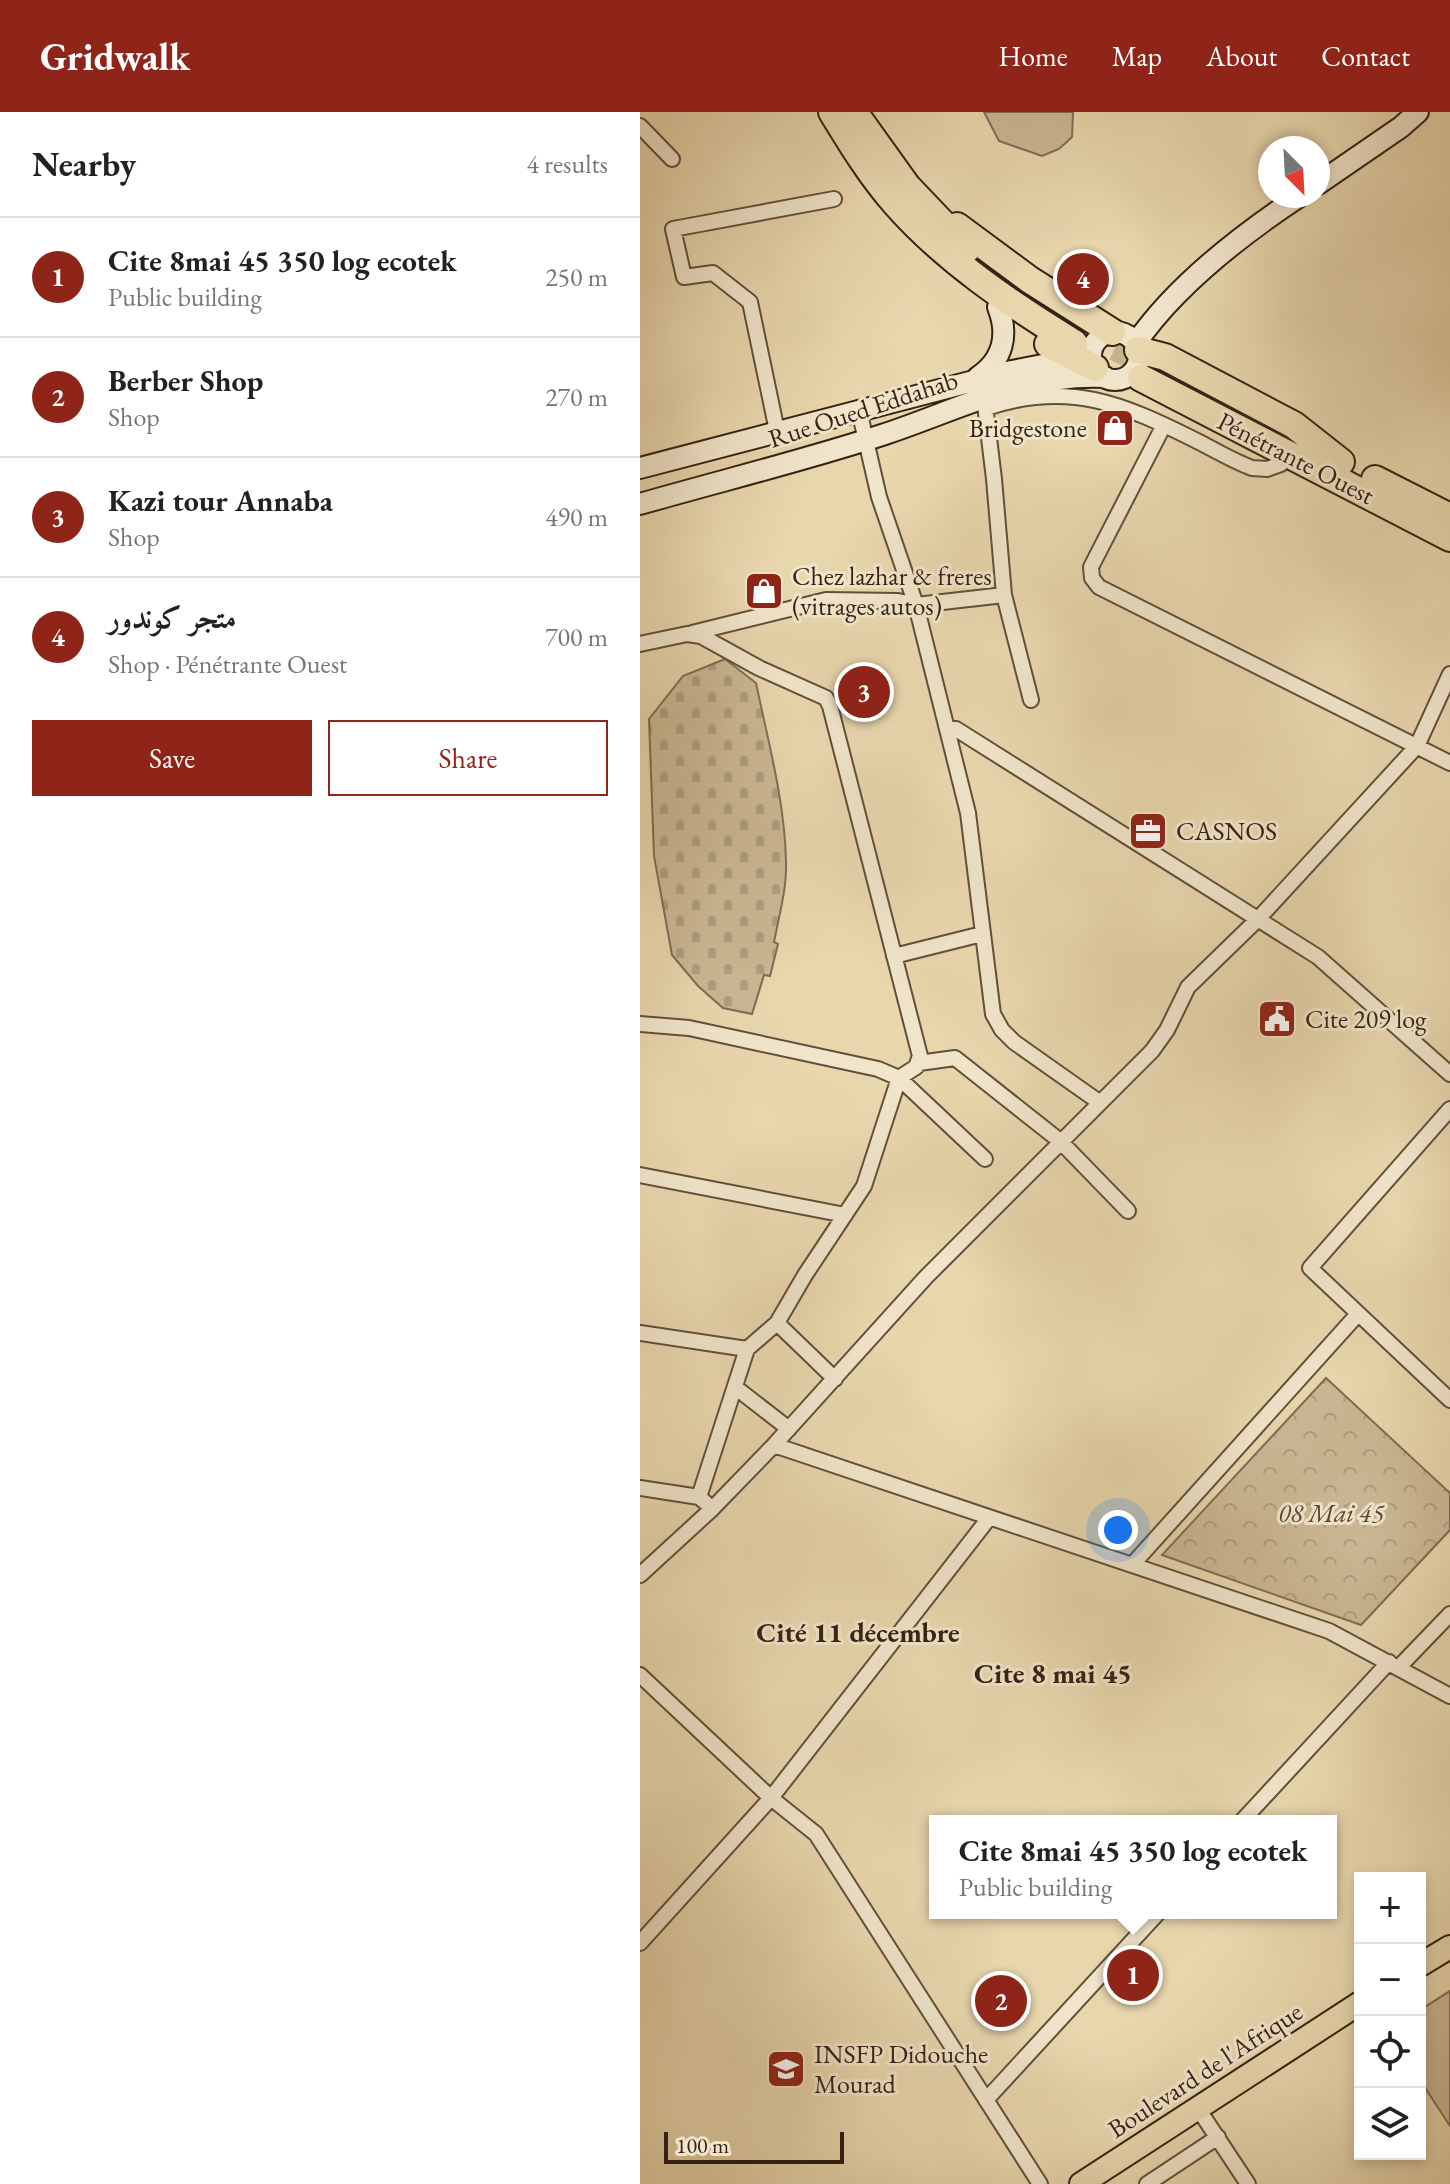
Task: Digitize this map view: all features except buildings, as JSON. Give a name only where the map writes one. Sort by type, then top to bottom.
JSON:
[{"type":"highway","name":"Pénétrante Ouest","points":[[832,112],[893,202],[919,228],[1009,302],[1341,472],[1450,538]]},
{"type":"highway","points":[[854,112],[907,186],[934,216],[959,227],[1040,287],[1110,355],[1148,400],[1281,464],[1341,472]]},
{"type":"highway","points":[[948,253],[967,279],[1040,339],[1110,355]]},
{"type":"highway","name":"Pénétrante Ouest","points":[[1341,472],[1450,517]]},
{"type":"main road","points":[[1330,176],[1418,112]]},
{"type":"main road","points":[[640,468],[859,410],[980,396],[1110,355],[1156,317],[1241,237],[1283,208]]},
{"type":"main road","points":[[980,396],[1003,345],[1003,319],[998,307]]},
{"type":"main road","name":"Rue Oued Eddahab","points":[[640,504],[867,440],[980,396],[1056,378],[1110,355]]},
{"type":"main road","points":[[1426,1961],[1450,1947]]},
{"type":"main road","points":[[1426,1979],[1450,1965]]},
{"type":"main road","name":"Boulevard de l'Afrique","points":[[1081,2184],[1354,2007]]},
{"type":"main road","name":"Boulevard de l'Afrique","points":[[1098,2184],[1354,2024]]},
{"type":"street","points":[[641,130],[672,159]]},
{"type":"street","points":[[777,431],[750,302],[713,273],[684,277],[673,229],[834,199]]},
{"type":"street","points":[[1031,700],[1004,595],[980,396],[1015,398],[1058,394],[1097,399],[1164,425],[1252,468],[1267,469],[1281,464]]},
{"type":"street","points":[[859,410],[879,497],[916,605],[968,813],[993,1014],[1002,1030],[1099,1102]]},
{"type":"street","points":[[1164,425],[1091,567],[1093,581],[1099,587],[1450,763]]},
{"type":"street","points":[[640,644],[826,600],[898,601],[916,605],[1004,595]]},
{"type":"street","points":[[687,634],[701,636],[759,668],[821,693],[826,698],[920,1056],[919,1063]]},
{"type":"street","points":[[640,1575],[712,1509],[926,1277],[1160,1041],[1188,987],[1258,919],[1417,746],[1450,674]]},
{"type":"street","points":[[947,729],[956,729],[1318,957],[1450,1074]]},
{"type":"street","points":[[894,956],[982,934]]},
{"type":"street","points":[[640,1024],[689,1028],[878,1069],[899,1078],[985,1159]]},
{"type":"street","points":[[699,1497],[747,1349],[777,1323],[864,1186],[899,1078],[919,1063],[955,1058],[1060,1141],[1128,1211]]},
{"type":"street","points":[[1450,1109],[1310,1268],[1450,1400]]},
{"type":"street","points":[[640,1175],[845,1215]]},
{"type":"street","points":[[1132,1565],[1357,1315]]},
{"type":"street","points":[[777,1323],[835,1379]]},
{"type":"street","points":[[640,1333],[747,1349]]},
{"type":"street","points":[[735,1387],[789,1429]]},
{"type":"street","points":[[774,1445],[1329,1631],[1450,1696]]},
{"type":"street","points":[[640,1488],[699,1497],[712,1509]]},
{"type":"street","points":[[640,1943],[771,1798],[989,1518]]},
{"type":"street","points":[[1248,1815],[1394,1664],[1450,1614]]},
{"type":"street","points":[[640,1675],[771,1798],[816,1834],[1040,2184]]},
{"type":"street","points":[[986,2100],[1152,1919]]},
{"type":"street","points":[[1203,2116],[1248,2184]]},
{"type":"street","points":[[1147,2184],[1218,2137]]},
{"type":"green space","points":[[984,112],[1073,112],[1072,137],[1059,149],[1042,156],[999,141]]},
{"type":"green space","points":[[725,659],[756,683],[775,772],[785,839],[785,882],[774,942],[778,944],[770,976],[764,975],[752,1014],[723,1008],[698,986],[672,955],[654,856],[649,719],[683,676]]},
{"type":"green space","name":"08 Mai 45","points":[[1326,1378],[1450,1493],[1450,1530],[1361,1625],[1162,1555]]},
{"type":"green space","points":[[1450,1991],[1450,2126],[1426,2089],[1426,2006]]},
{"type":"tunnel","points":[[1080,331],[1149,364]]},
{"type":"place","name":"متجر كوندور","points":[[1083,279]]},
{"type":"place","name":"Bridgestone","points":[[1115,428]]},
{"type":"place","name":"Chez lazhar & freres (vitrages autos)","points":[[764,591]]},
{"type":"place","name":"Kazi tour Annaba","points":[[864,692]]},
{"type":"place","name":"CASNOS","points":[[1148,831]]},
{"type":"place","name":"Cite 209 log","points":[[1277,1019]]},
{"type":"place","name":"Cite 8mai 45 350 log ecotek","points":[[1133,1975]]},
{"type":"place","name":"Berber Shop","points":[[1001,2001]]},
{"type":"place","name":"INSFP Didouche Mourad","points":[[786,2069]]},
{"type":"district","name":"Cité 11 décembre","points":[[858,1632]]},
{"type":"district","name":"Cite 8 mai 45","points":[[1053,1673]]}]
